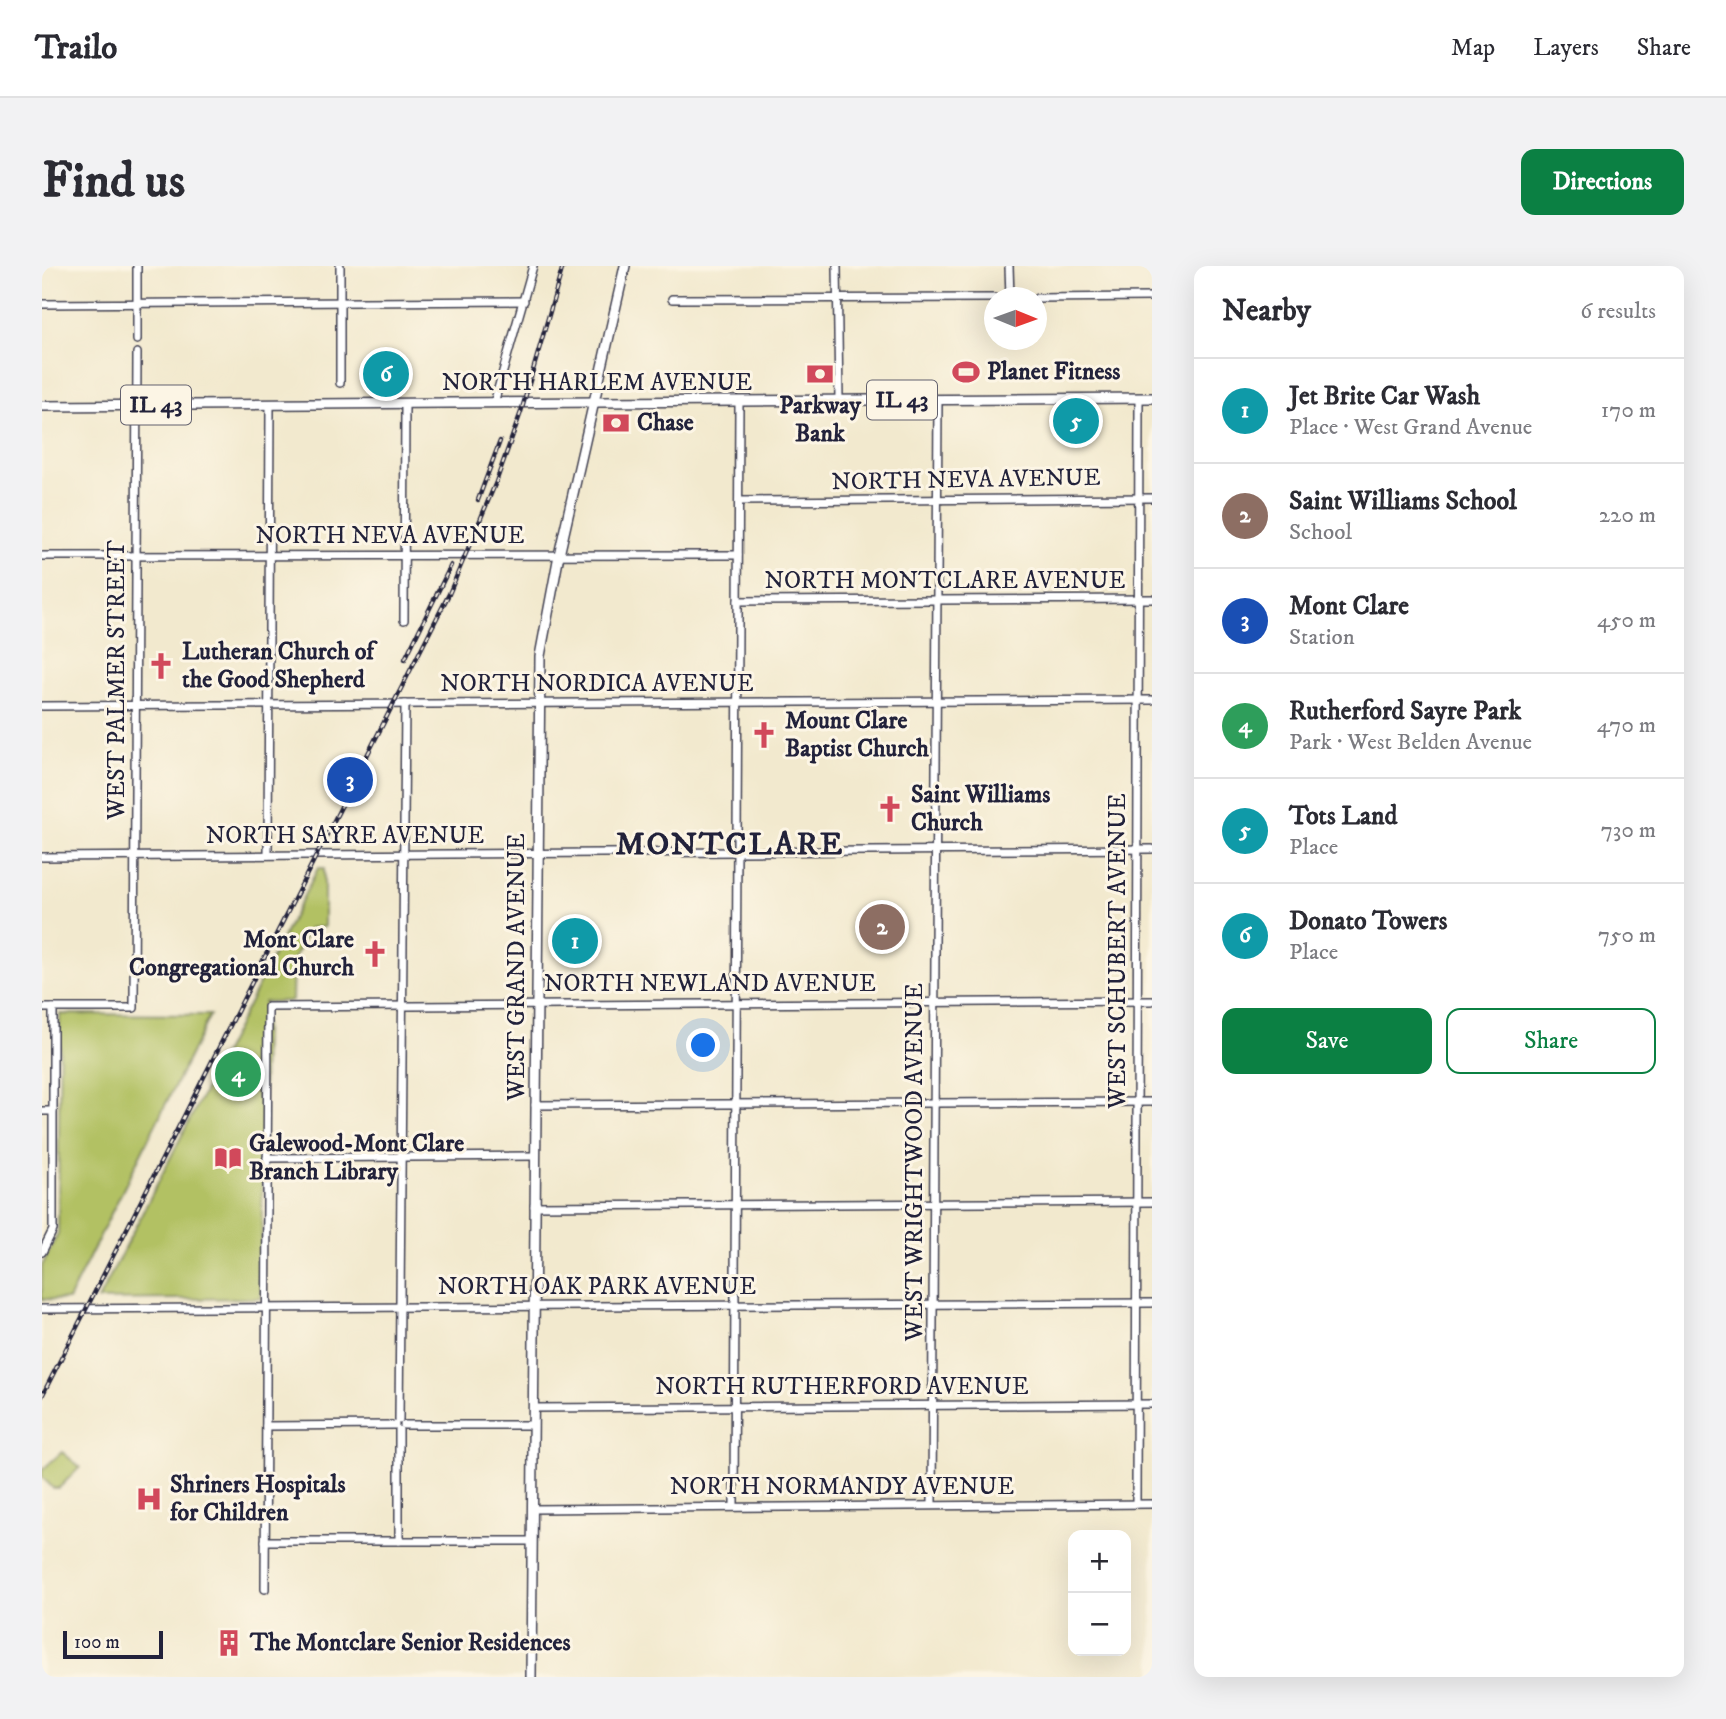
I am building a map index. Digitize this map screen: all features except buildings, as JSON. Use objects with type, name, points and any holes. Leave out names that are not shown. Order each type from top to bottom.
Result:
[{"type":"main road","name":"WEST GRAND AVENUE","points":[[531,1677],[540,656],[559,555],[625,266]]},
{"type":"main road","name":"NORTH HARLEM AVENUE","points":[[42,406],[1152,398]]},
{"type":"street","points":[[136,266],[137,340]]},
{"type":"street","points":[[340,266],[340,383]]},
{"type":"street","points":[[494,403],[533,266]]},
{"type":"street","points":[[837,266],[839,400]]},
{"type":"street","points":[[1009,266],[1010,287]]},
{"type":"street","points":[[1047,298],[1152,297]]},
{"type":"street","points":[[671,299],[984,298]]},
{"type":"street","points":[[42,304],[524,301]]},
{"type":"street","name":"WEST PALMER STREET","points":[[53,1008],[134,1008],[137,353]]},
{"type":"street","name":"WEST SCHUBERT AVENUE","points":[[1136,1504],[1139,398]]},
{"type":"street","name":"WEST WRIGHTWOOD AVENUE","points":[[932,1505],[938,399]]},
{"type":"street","points":[[734,1506],[739,401]]},
{"type":"street","points":[[404,620],[405,403]]},
{"type":"street","points":[[268,855],[270,404]]},
{"type":"street","name":"NORTH NEVA AVENUE","points":[[739,502],[1152,498]]},
{"type":"street","name":"NORTH NEVA AVENUE","points":[[42,556],[738,555]]},
{"type":"street","name":"NORTH MONTCLARE AVENUE","points":[[738,601],[1152,599]]},
{"type":"street","name":"NORTH NORDICA AVENUE","points":[[42,706],[1152,700]]},
{"type":"street","points":[[399,1541],[405,704]]},
{"type":"street","name":"NORTH SAYRE AVENUE","points":[[42,857],[1152,849]]},
{"type":"street","name":"NORTH NEWLAND AVENUE","points":[[267,1158],[268,1006],[1152,1001]]},
{"type":"street","points":[[42,1008],[53,1008],[53,1230],[42,1252]]},
{"type":"street","points":[[535,1105],[1152,1102]]},
{"type":"street","points":[[42,1111],[53,1111]]},
{"type":"street","points":[[265,1589],[267,1158],[535,1156]]},
{"type":"street","points":[[534,1206],[1152,1202]]},
{"type":"street","name":"NORTH OAK PARK AVENUE","points":[[42,1309],[1152,1303]]},
{"type":"street","name":"NORTH RUTHERFORD AVENUE","points":[[533,1408],[1152,1404]]},
{"type":"street","points":[[266,1426],[533,1425]]},
{"type":"street","name":"NORTH NORMANDY AVENUE","points":[[532,1509],[1152,1504]]},
{"type":"street","points":[[265,1541],[532,1541]]},
{"type":"green space","points":[[318,868],[324,868],[324,927],[309,928],[293,960],[292,1001],[264,1002],[261,1298],[98,1300]]},
{"type":"green space","points":[[60,1014],[210,1015],[68,1300],[42,1299],[42,1266],[58,1233]]},
{"type":"green space","points":[[62,1452],[80,1467],[59,1488],[53,1488],[42,1477],[42,1470]]},
{"type":"railway","points":[[42,1396],[449,594],[496,482],[521,412],[563,266]]},
{"type":"railway","points":[[478,500],[500,441]]},
{"type":"railway","points":[[405,659],[451,565]]},
{"type":"place","name":"Planet Fitness","points":[[966,372]]},
{"type":"place","name":"Donato Towers","points":[[386,374]]},
{"type":"place","name":"Parkway Bank","points":[[820,374]]},
{"type":"place","name":"Tots Land","points":[[1076,421]]},
{"type":"place","name":"Chase","points":[[616,423]]},
{"type":"place","name":"Lutheran Church of the Good Shepherd","points":[[161,666]]},
{"type":"place","name":"Mount Clare Baptist Church","points":[[764,735]]},
{"type":"place","name":"Mont Clare","points":[[350,780]]},
{"type":"place","name":"Saint Williams Church","points":[[890,809]]},
{"type":"place","name":"Saint Williams School","points":[[882,927]]},
{"type":"place","name":"Jet Brite Car Wash","points":[[575,941]]},
{"type":"place","name":"Mont Clare Congregational Church","points":[[375,954]]},
{"type":"place","name":"Rutherford Sayre Park","points":[[238,1074]]},
{"type":"place","name":"Galewood-Mont Clare Branch Library","points":[[228,1158]]},
{"type":"place","name":"Shriners Hospitals for Children","points":[[149,1499]]},
{"type":"place","name":"The Montclare Senior Residences","points":[[229,1643]]},
{"type":"district","name":"MONTCLARE","points":[[730,845]]}]
